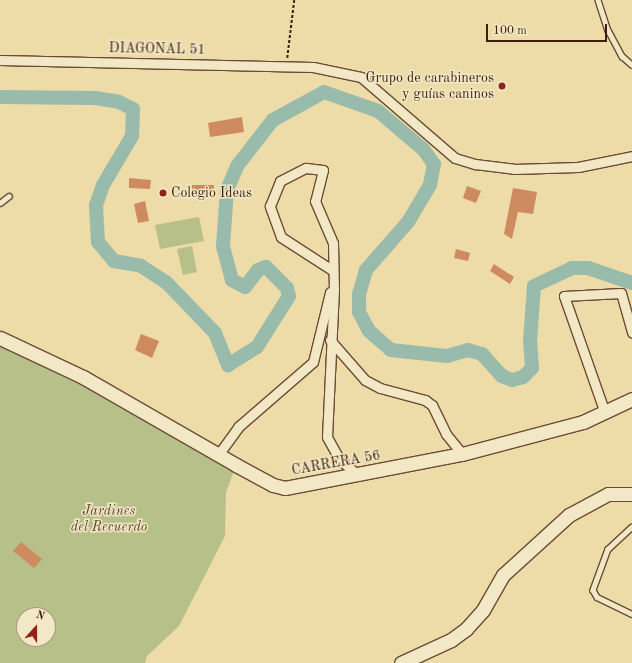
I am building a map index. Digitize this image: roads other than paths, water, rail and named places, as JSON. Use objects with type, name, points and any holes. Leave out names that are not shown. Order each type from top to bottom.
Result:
[{"type":"street","name":"DIAGONAL 51","points":[[0,60],[287,65],[313,67],[361,77],[455,158],[475,164],[514,169],[578,167],[632,156]]},
{"type":"street","points":[[332,270],[281,237],[270,206],[280,181],[306,168],[323,170],[315,201],[333,243],[332,270],[334,289],[330,340],[327,437],[339,459],[359,476]]},
{"type":"street","points":[[218,455],[238,427],[313,362],[327,302],[334,289]]},
{"type":"street","points":[[605,413],[564,296],[621,293],[632,332]]},
{"type":"street","name":"CARRERA 56","points":[[0,338],[83,377],[218,455],[273,485],[285,488],[359,476],[462,454],[583,422],[605,413],[632,399]]},
{"type":"street","points":[[330,340],[365,380],[380,388],[425,400],[432,405],[446,434],[462,454]]},
{"type":"street","points":[[401,663],[452,640],[466,629],[512,565],[588,502],[608,494],[632,494]]},
{"type":"lane","points":[[598,0],[608,30],[622,56],[632,65]]},
{"type":"lane","points":[[0,203],[9,196]]},
{"type":"lane","points":[[632,527],[608,549],[593,590],[597,597],[632,614]]},
{"type":"waterway","points":[[0,97],[95,98],[119,102],[133,109],[132,136],[103,185],[96,205],[98,242],[114,261],[141,266],[166,282],[215,333],[228,365],[257,347],[289,296],[287,288],[266,267],[258,270],[245,287],[232,280],[223,246],[227,190],[237,166],[273,120],[324,92],[378,111],[423,149],[434,164],[430,185],[408,222],[366,270],[359,294],[359,312],[369,331],[391,350],[447,356],[468,350],[482,354],[502,376],[512,380],[523,377],[532,368],[530,341],[534,286],[572,268],[588,268],[632,283]]},
{"type":"place","name":"Grupo de carabineros y guías caninos","points":[[502,86]]},
{"type":"place","name":"Colegio Ideas","points":[[163,193]]},
{"type":"park label","name":"Jardines del Recuerdo","points":[[109,520]]}]
